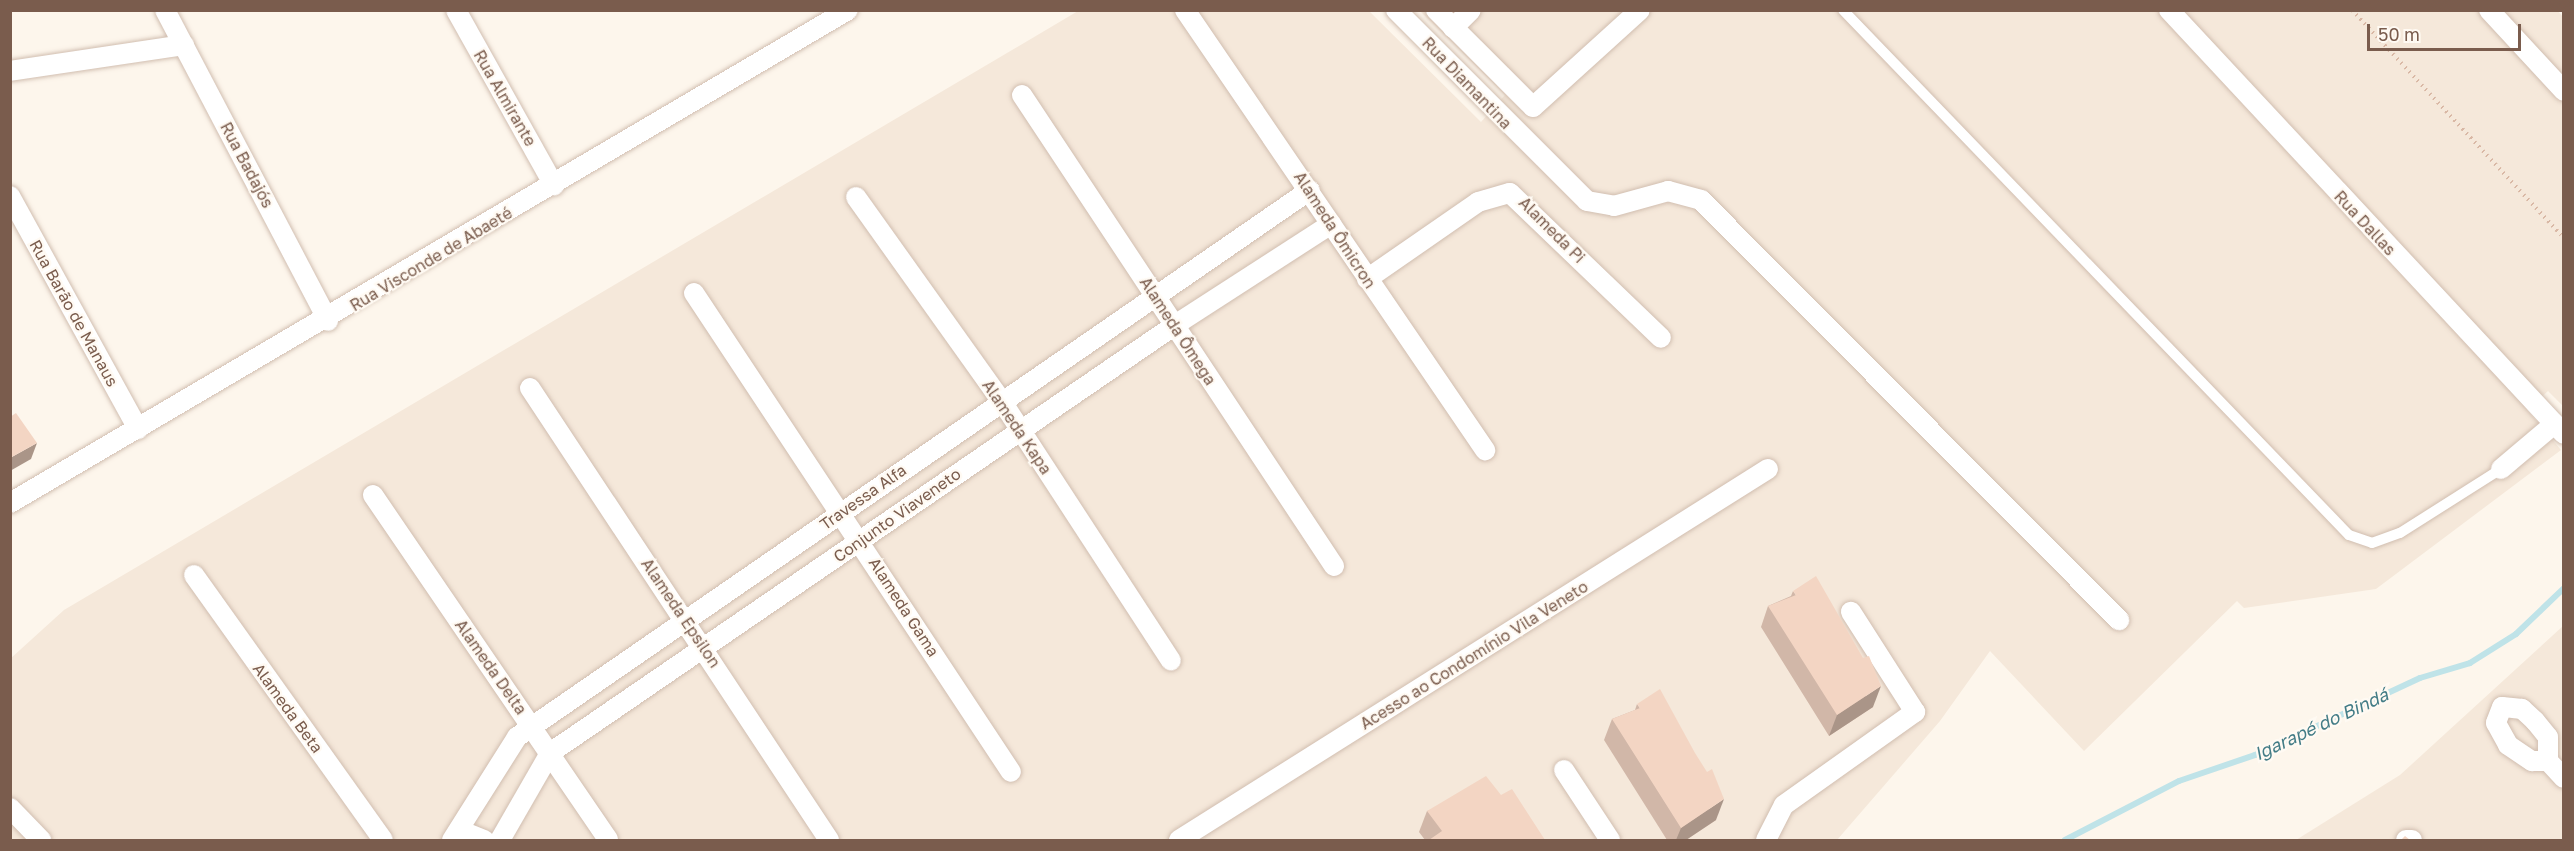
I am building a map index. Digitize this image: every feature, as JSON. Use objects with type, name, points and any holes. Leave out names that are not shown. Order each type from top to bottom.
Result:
[{"type":"street","name":"Rua Badajós","points":[[165,10],[328,321]]},
{"type":"street","name":"Rua Almirante","points":[[456,10],[554,185]]},
{"type":"street","name":"Rua Visconde de Abaeté","points":[[10,503],[328,321],[848,10]]},
{"type":"street","name":"Alameda Ômicron","points":[[1185,10],[1310,190],[1367,279],[1485,450]]},
{"type":"street","name":"Rua Diamantina","points":[[1396,10],[1538,155],[1587,201],[1603,206],[1668,191],[1701,200],[2119,621]]},
{"type":"street","points":[[1436,10],[1533,107],[1640,10]]},
{"type":"street","points":[[1453,28],[1471,10]]},
{"type":"street","name":"Rua Dallas","points":[[2169,10],[2559,429]]},
{"type":"street","points":[[2489,10],[2564,92]]},
{"type":"street","points":[[10,71],[184,45]]},
{"type":"street","name":"Alameda Ômega","points":[[1022,95],[1334,566]]},
{"type":"street","name":"Travessa Alfa","points":[[456,835],[507,750],[532,726],[1001,400],[1310,190]]},
{"type":"street","name":"Alameda Pi","points":[[1367,279],[1478,202],[1510,193],[1660,338]]},
{"type":"street","name":"Rua Barão de Manaus","points":[[10,196],[138,429]]},
{"type":"street","name":"Alameda Kapa","points":[[856,197],[1001,400],[1171,661]]},
{"type":"street","name":"Conjunto Viaveneto","points":[[500,840],[550,753],[1175,325],[1331,224]]},
{"type":"street","name":"Alameda Gama","points":[[694,293],[861,541],[1011,772]]},
{"type":"street","name":"Alameda Epsilon","points":[[530,388],[704,646],[829,840]]},
{"type":"street","points":[[2501,469],[2559,429]]},
{"type":"street","name":"Acesso ao Condomínio Vila Veneto","points":[[1179,840],[1768,469]]},
{"type":"street","name":"Alameda Delta","points":[[373,495],[608,840]]},
{"type":"street","name":"Alameda Beta","points":[[194,575],[383,840]]},
{"type":"street","points":[[1766,840],[1784,805],[1798,793],[1889,735],[1915,712],[1851,612]]},
{"type":"street","points":[[2548,761],[2564,777]]},
{"type":"street","points":[[1564,770],[1610,840]]},
{"type":"street","points":[[10,808],[41,840]]},
{"type":"street","points":[[456,835],[484,840]]},
{"type":"street","points":[[2406,840],[2412,840]]},
{"type":"lane","points":[[1843,10],[2349,535],[2372,543],[2400,533],[2501,469]]},
{"type":"path","points":[[2352,10],[2560,235]]},
{"type":"shaded area","points":[[2557,10],[2563,17],[2563,406],[2548,391],[2527,410],[2561,450],[2376,589],[2244,608],[2237,601],[2084,751],[1990,651],[1940,721],[1837,840],[11,840],[10,659],[64,610],[1078,11],[1369,11],[1481,122],[1505,95],[1420,11]]},
{"type":"shaded area","points":[[2563,626],[2563,840],[2296,840],[2400,775]]},
{"type":"building","points":[[16,413],[37,443],[10,458],[10,417]]},
{"type":"building","points":[[1816,576],[1863,658],[1869,656],[1881,686],[1837,715],[1768,606],[1796,595],[1793,591]]},
{"type":"building","points":[[1660,689],[1707,772],[1712,769],[1724,799],[1681,828],[1612,719],[1640,708],[1637,704]]},
{"type":"building","points":[[1486,776],[1501,795],[1512,789],[1545,840],[1429,840],[1442,831],[1427,811]]},
{"type":"waterway","name":"Igarapé do Bindá","points":[[2065,840],[2179,781],[2255,755],[2420,678],[2470,663],[2516,634],[2564,588]]}]
